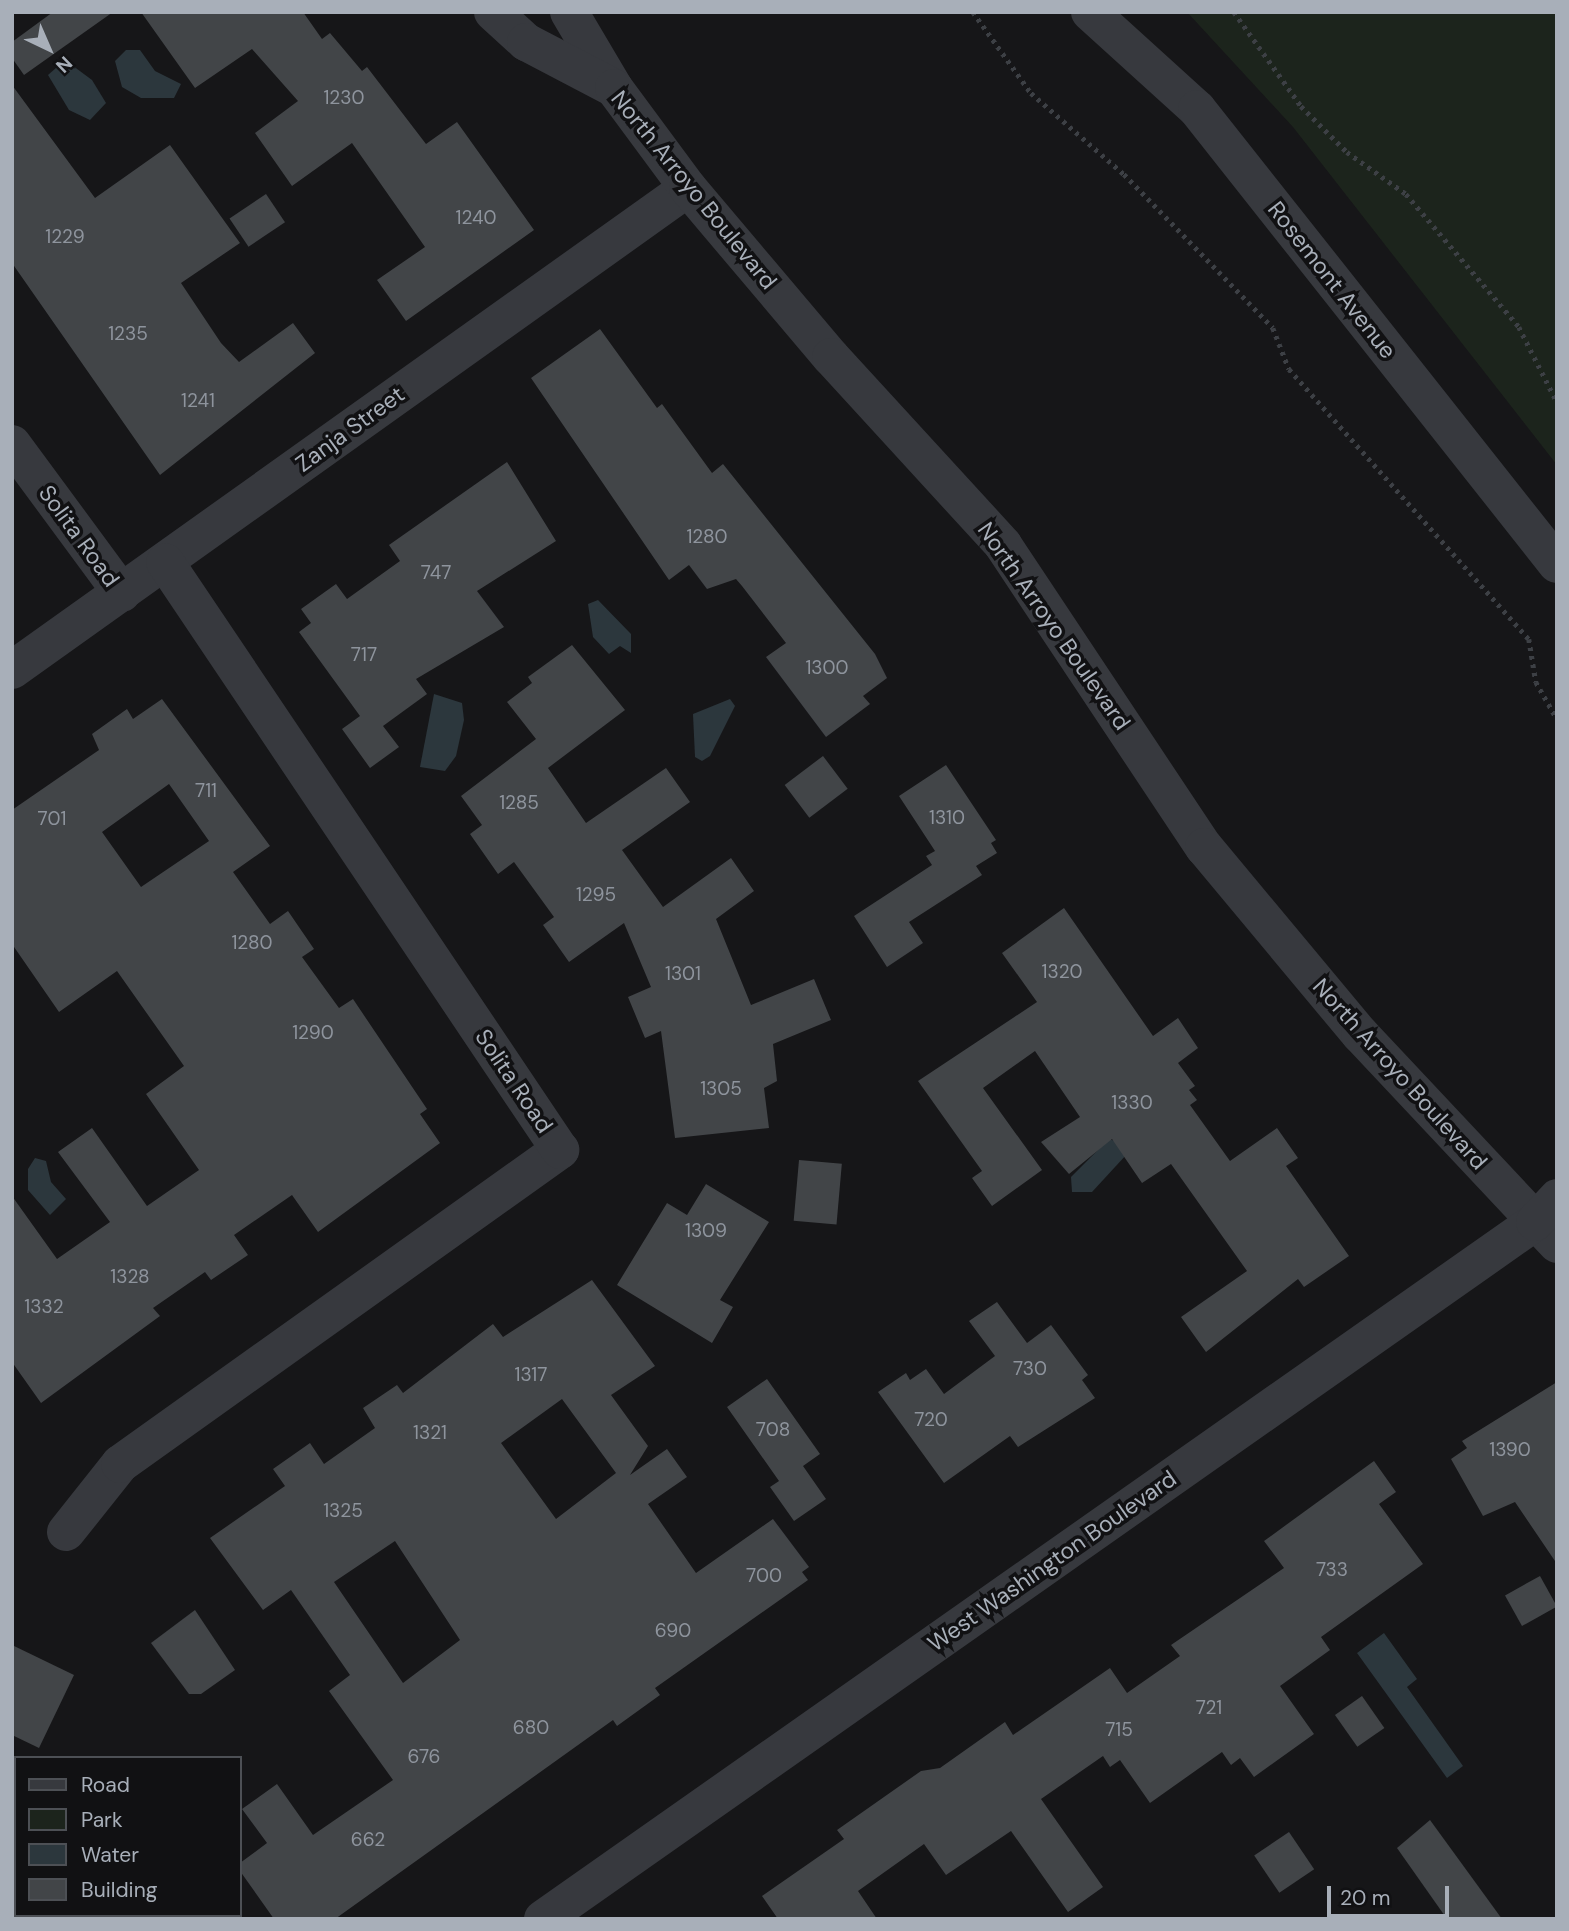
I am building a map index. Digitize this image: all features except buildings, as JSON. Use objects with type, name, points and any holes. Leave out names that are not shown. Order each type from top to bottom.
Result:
[{"type":"street","name":"North Arroyo Boulevard","points":[[493,12],[526,42],[614,88],[688,188],[1003,545],[1204,847],[1360,1034],[1550,1221]]},
{"type":"street","points":[[569,12],[614,88]]},
{"type":"street","name":"Rosemont Avenue","points":[[1090,12],[1197,109],[1557,564]]},
{"type":"street","name":"Zanja Street","points":[[12,670],[688,188]]},
{"type":"street","name":"Solita Road","points":[[12,444],[122,593]]},
{"type":"street","name":"Solita Road","points":[[66,1532],[120,1464],[560,1150],[165,562]]},
{"type":"street","name":"West Washington Boulevard","points":[[543,1919],[1550,1221]]},
{"type":"path","points":[[973,12],[1031,93],[1124,174],[1266,319],[1289,369],[1530,639],[1536,682],[1557,719]]},
{"type":"path","points":[[1234,12],[1308,113],[1347,152],[1406,194],[1519,327],[1557,402]]},
{"type":"green space","points":[[1187,12],[1557,12],[1557,465],[1293,127]]},
{"type":"water","points":[[126,50],[140,50],[155,71],[181,84],[174,98],[141,98],[122,87],[115,61]]},
{"type":"water","points":[[65,60],[92,80],[106,103],[90,120],[69,110],[48,75]]},
{"type":"water","points":[[598,600],[631,634],[631,653],[620,646],[609,654],[593,637],[588,604]]},
{"type":"water","points":[[434,694],[462,703],[464,720],[456,756],[445,771],[420,767]]},
{"type":"water","points":[[730,699],[735,706],[710,756],[702,761],[695,757],[693,714]]},
{"type":"water","points":[[1109,1139],[1121,1143],[1127,1154],[1092,1192],[1072,1192],[1071,1177]]},
{"type":"water","points":[[35,1158],[46,1161],[51,1182],[66,1199],[50,1215],[28,1190],[28,1169]]},
{"type":"water","points":[[1384,1633],[1417,1679],[1407,1687],[1463,1766],[1447,1778],[1357,1653]]}]
